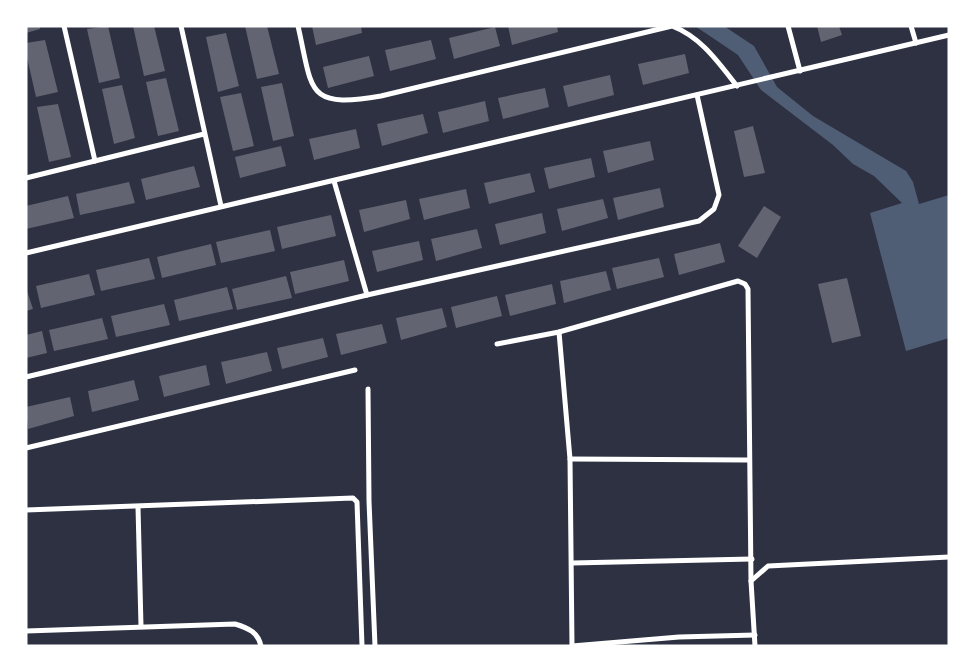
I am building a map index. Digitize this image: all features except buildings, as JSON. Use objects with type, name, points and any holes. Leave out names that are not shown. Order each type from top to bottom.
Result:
[{"type":"street","points":[[64,26],[95,161]]},
{"type":"street","points":[[187,26],[181,27],[221,206]]},
{"type":"street","points":[[298,26],[312,87],[328,100],[354,101],[381,96],[671,26],[686,32],[708,50],[737,86]]},
{"type":"street","points":[[788,26],[800,70]]},
{"type":"street","points":[[911,26],[916,43]]},
{"type":"street","points":[[26,253],[949,36]]},
{"type":"street","points":[[26,377],[366,295],[699,221],[707,217],[714,209],[719,195],[697,95]]},
{"type":"street","points":[[26,178],[204,134]]},
{"type":"street","points":[[334,181],[366,295]]},
{"type":"street","points":[[497,344],[559,332],[738,281],[745,284],[748,290],[748,460],[752,560],[751,581],[755,646]]},
{"type":"street","points":[[559,332],[570,459],[572,646],[755,635]]},
{"type":"street","points":[[26,448],[356,370]]},
{"type":"street","points":[[368,389],[369,501],[375,646]]},
{"type":"street","points":[[570,459],[748,460]]},
{"type":"street","points":[[26,510],[353,498],[357,502],[362,646]]},
{"type":"street","points":[[138,507],[141,626]]},
{"type":"street","points":[[751,581],[768,566],[949,557]]},
{"type":"street","points":[[572,563],[752,560]]},
{"type":"street","points":[[26,631],[235,624],[248,628],[259,637],[261,646]]},
{"type":"water","points":[[695,26],[724,26],[754,46],[777,87],[813,116],[906,171],[913,182],[919,204],[949,195],[949,338],[906,351],[870,213],[902,203],[874,176],[853,164],[833,145],[761,90],[738,55]]}]
